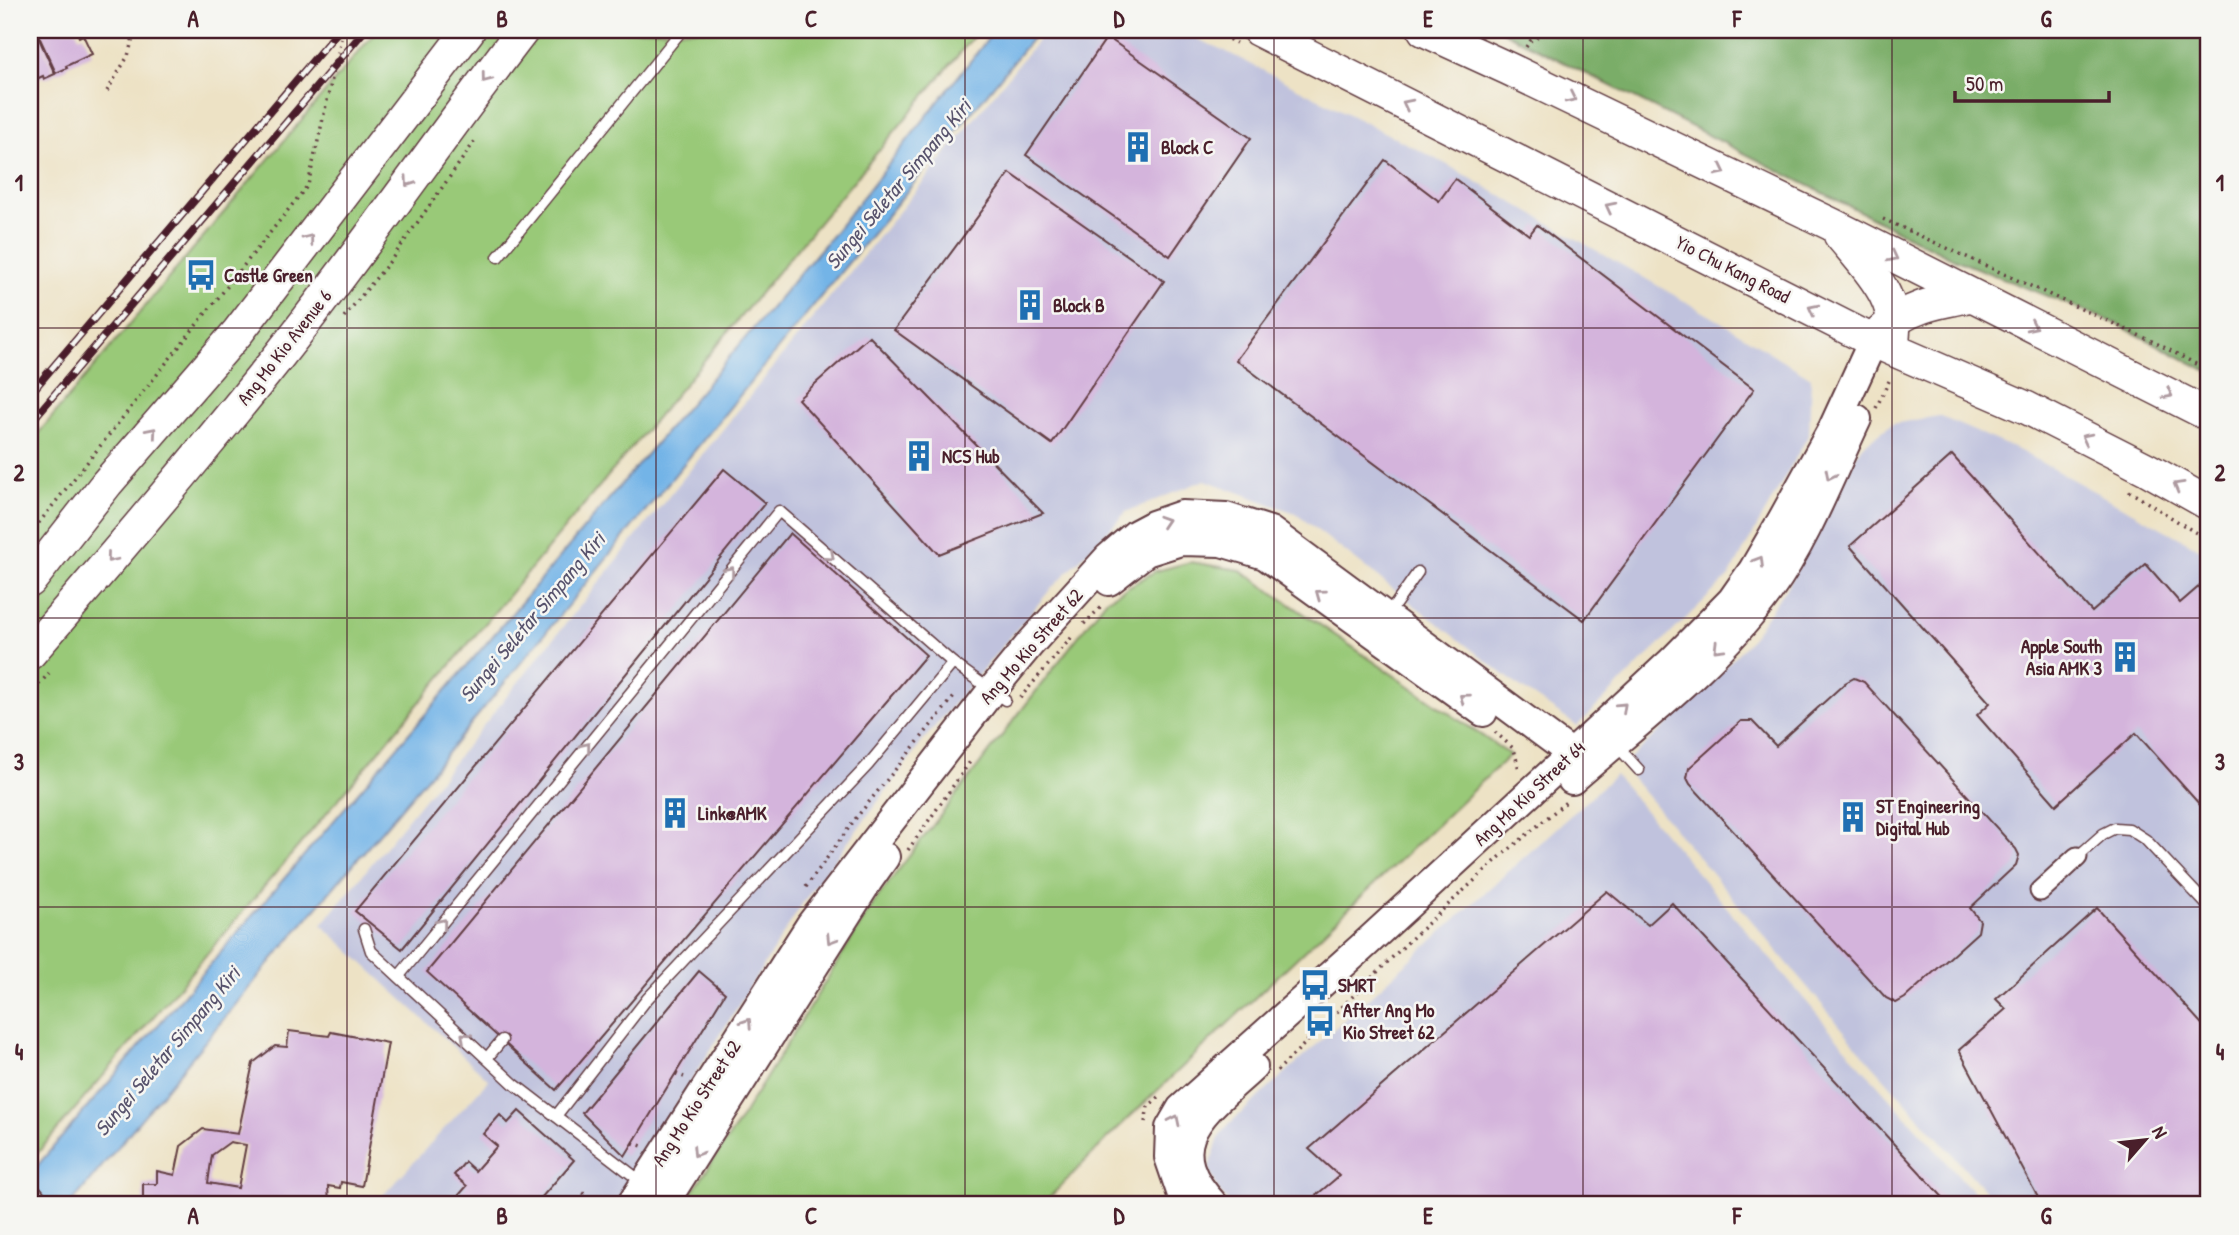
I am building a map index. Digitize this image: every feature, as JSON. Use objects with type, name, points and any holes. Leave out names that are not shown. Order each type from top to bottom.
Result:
[{"type":"main road","points":[[30,580],[107,483],[238,332],[469,30]]},
{"type":"main road","name":"Ang Mo Kio Avenue 6","points":[[30,653],[275,361],[523,30]]},
{"type":"main road","name":"Yio Chu Kang Road","points":[[1258,30],[1886,336],[2147,469],[2209,504]]},
{"type":"main road","points":[[1424,30],[1534,80],[1833,225],[2209,415]]},
{"type":"main road","points":[[1833,225],[1889,300],[1886,336]]},
{"type":"main road","points":[[1886,336],[1923,306],[1970,296]]},
{"type":"street","name":"Ang Mo Kio Street 64","points":[[1192,1205],[1181,1192],[1169,1157],[1170,1128],[1181,1109],[1565,764],[1614,743],[1686,680],[1740,608],[1753,570],[1793,525],[1833,428],[1886,336]]},
{"type":"street","name":"Ang Mo Kio Street 62","points":[[649,1193],[868,881],[960,756],[995,693],[1114,565],[1136,534],[1153,525],[1182,515],[1226,517],[1270,531],[1381,626],[1565,764]]},
{"type":"street","name":"Ang Mo Kio Street 64","points":[[1214,1205],[1193,1178],[1187,1159],[1188,1141],[1195,1124],[1672,661],[1740,608]]},
{"type":"street","points":[[2040,891],[2077,857]]},
{"type":"street","points":[[30,1198],[35,1205]]},
{"type":"lane","points":[[498,257],[682,30]]},
{"type":"lane","points":[[399,976],[779,511],[884,610],[995,693]]},
{"type":"lane","points":[[1381,626],[1418,572]]},
{"type":"lane","points":[[556,1116],[647,999],[868,765],[953,663]]},
{"type":"lane","points":[[1614,743],[1639,770]]},
{"type":"lane","points":[[2077,857],[2102,834],[2115,828],[2129,829],[2146,840],[2209,907]]},
{"type":"lane","points":[[363,929],[371,950],[514,1084],[649,1193]]},
{"type":"lane","points":[[487,1058],[502,1040]]},
{"type":"path","points":[[107,91],[128,56],[135,30]]},
{"type":"path","points":[[30,534],[308,185],[343,30]]},
{"type":"path","points":[[2156,343],[2209,371]]},
{"type":"path","points":[[2124,488],[2209,541]]},
{"type":"path","points":[[803,892],[856,818],[995,693],[1080,627],[1107,601]]},
{"type":"path","points":[[1486,725],[1514,748],[1519,773],[1565,764]]},
{"type":"path","points":[[906,853],[973,758]]},
{"type":"path","points":[[676,1073],[685,1078]]},
{"type":"path","points":[[1144,1125],[1149,1107],[1164,1092]]},
{"type":"path","points":[[644,1147],[649,1193]]},
{"type":"path","points":[[583,1193],[603,1205]]},
{"type":"shaded area","points":[[1046,30],[1176,30],[1225,51],[1444,163],[1721,322],[1811,378],[1809,434],[1730,575],[1577,726],[1520,687],[1295,513],[1205,480],[1126,512],[1050,590],[926,737],[804,901],[678,1102],[619,1205],[374,1205],[489,1080],[322,925]]},
{"type":"shaded area","points":[[1939,416],[2020,451],[2209,554],[2209,1205],[1998,1205],[1870,1062],[1622,766],[1684,709],[1748,643],[1792,579],[1819,522],[1861,447],[1892,424]]},
{"type":"shaded area","points":[[1615,775],[1860,1065],[1985,1205],[1231,1205],[1218,1190],[1209,1168],[1220,1135],[1229,1124]]},
{"type":"green space","points":[[377,30],[979,30],[370,762],[36,1155],[30,1147],[30,443]]},
{"type":"green space","points":[[1500,30],[2209,30],[2209,372],[2115,323],[1956,260]]},
{"type":"green space","points":[[1190,562],[1240,570],[1510,755],[1116,1130],[1042,1205],[683,1205],[735,1128],[877,898],[1107,599],[1156,571]]},
{"type":"water","name":"Sungei Seletar Simpang Kiri","points":[[995,30],[1039,30],[429,775],[70,1205],[30,1205],[30,1174],[503,624],[830,238]]},
{"type":"building","points":[[30,30],[35,30],[55,74],[30,82]]},
{"type":"building","points":[[36,30],[76,30],[79,37],[83,35],[92,54],[56,73]]},
{"type":"building","name":"Block C","points":[[1107,37],[1251,138],[1170,256],[1026,155]]},
{"type":"building","points":[[1385,160],[1439,201],[1455,179],[1529,235],[1537,225],[1754,389],[1584,620],[1236,360]]},
{"type":"building","name":"Block B","points":[[1010,173],[1164,281],[1052,444],[894,330]]},
{"type":"building","name":"NCS Hub","points":[[869,336],[1043,513],[939,554],[798,399]]},
{"type":"building","points":[[1952,455],[2092,612],[2146,564],[2180,603],[2202,584],[2209,592],[2209,815],[2136,733],[2056,805],[1977,715],[1990,703],[1850,546]]},
{"type":"building","points":[[724,469],[765,503],[402,949],[355,911]]},
{"type":"building","name":"Link@AMK","points":[[790,533],[926,655],[556,1090],[427,972]]},
{"type":"building","name":"ST Engineering Digital Hub","points":[[1854,678],[1864,682],[2019,855],[2016,865],[1970,908],[1980,921],[1978,932],[1905,998],[1896,1003],[1886,998],[1687,778],[1689,768],[1741,721],[1752,721],[1776,746],[1845,683]]},
{"type":"building","points":[[1607,891],[1648,925],[1672,903],[1950,1205],[1311,1205],[1308,1202],[1339,1176],[1309,1149]]},
{"type":"building","points":[[2097,908],[2209,1032],[2209,1205],[2042,1205],[1959,1050],[2006,1009],[1996,999]]},
{"type":"building","points":[[699,971],[725,993],[625,1156],[582,1113]]},
{"type":"building","points":[[289,1031],[329,1036],[331,1032],[388,1043],[362,1186],[341,1182],[340,1188],[328,1186],[329,1205],[156,1205],[143,1201],[143,1184],[157,1184],[157,1171],[175,1175],[181,1146],[203,1129],[238,1134],[253,1063],[275,1046],[287,1047]],"holes":[[[230,1142],[246,1145],[238,1188],[208,1183],[212,1155]]]},
{"type":"building","points":[[519,1111],[574,1160],[535,1205],[450,1205],[467,1186],[454,1175],[465,1162],[475,1171],[497,1146],[483,1134],[500,1115],[508,1123]]},
{"type":"railway","points":[[30,394],[339,30]]},
{"type":"railway","points":[[30,423],[365,30]]},
{"type":"place","name":"Block C","points":[[1138,147]]},
{"type":"place","name":"Castle Green","points":[[201,275]]},
{"type":"place","name":"Block B","points":[[1030,305]]},
{"type":"place","name":"NCS Hub","points":[[919,456]]},
{"type":"place","name":"Apple South Asia AMK 3","points":[[2125,657]]},
{"type":"place","name":"Link@AMK","points":[[675,813]]},
{"type":"place","name":"ST Engineering Digital Hub","points":[[1853,817]]},
{"type":"place","name":"SMRT","points":[[1315,985]]},
{"type":"place","name":"After Ang Mo Kio Street 62","points":[[1320,1021]]}]
